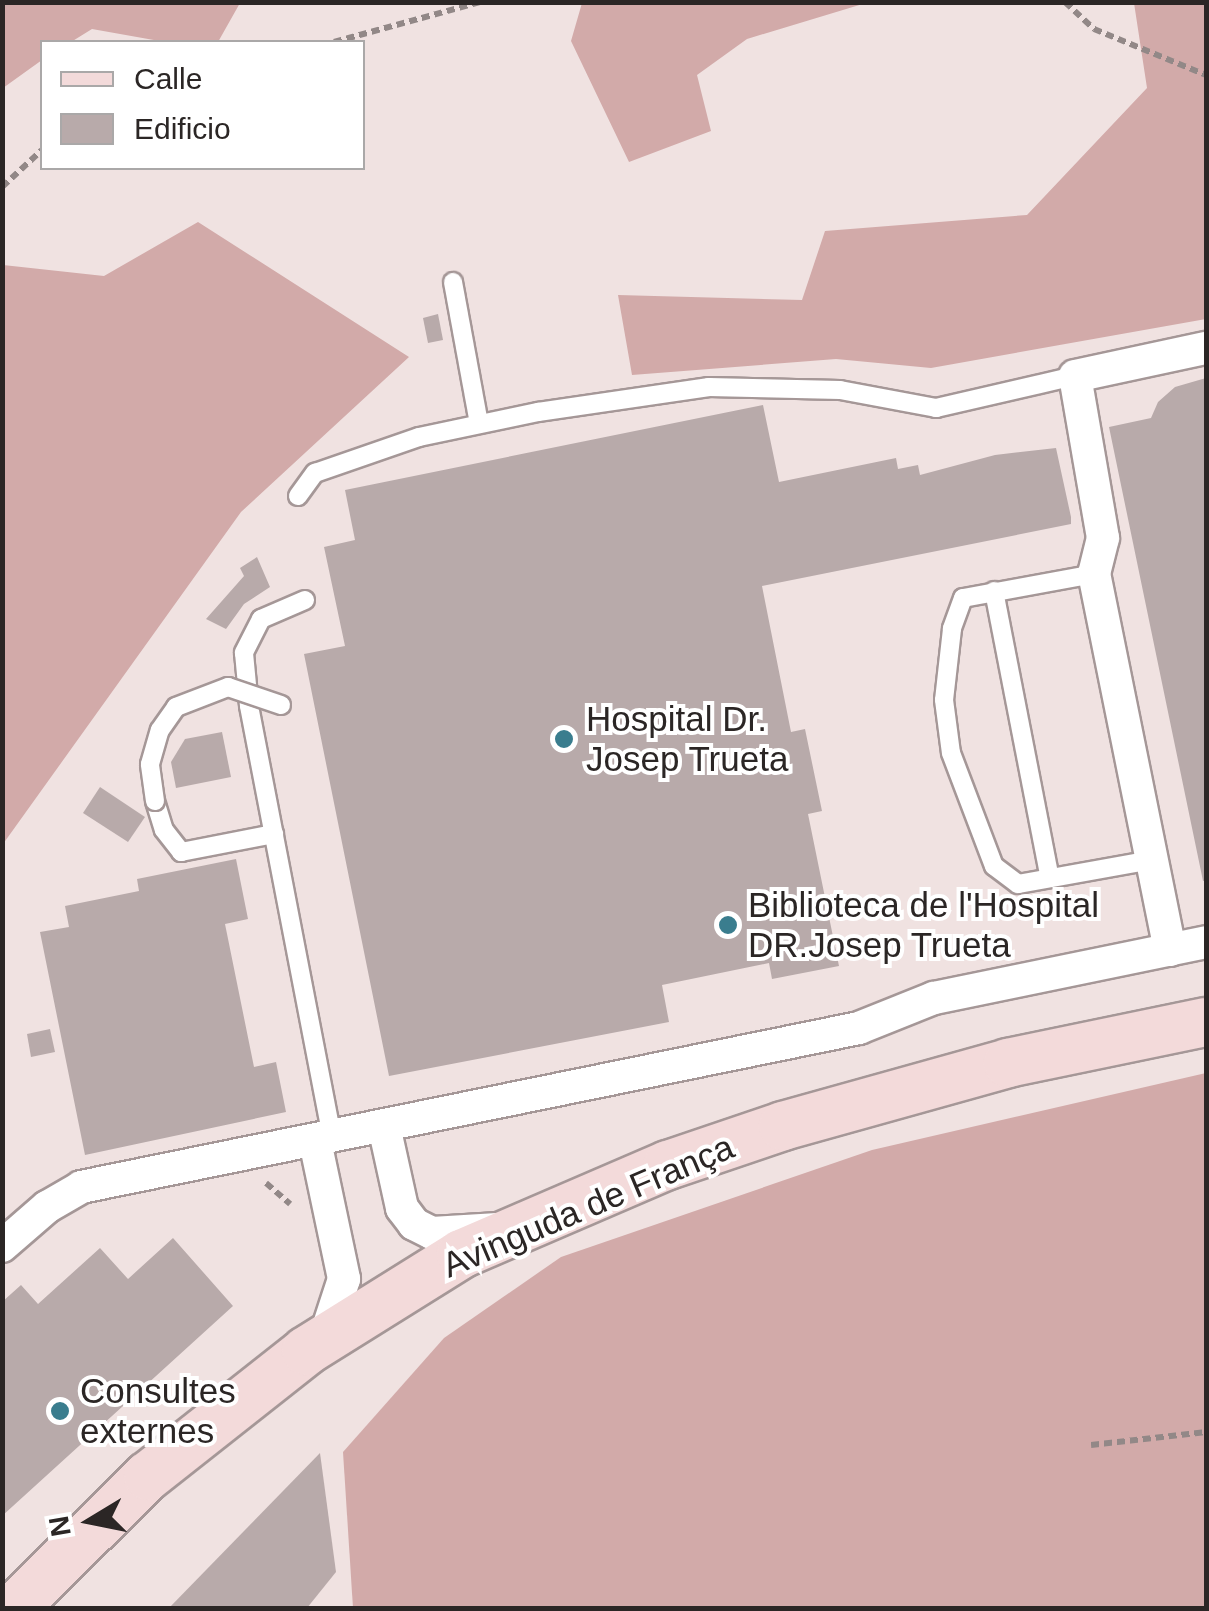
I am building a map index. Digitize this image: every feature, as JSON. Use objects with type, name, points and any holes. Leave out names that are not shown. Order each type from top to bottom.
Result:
[{"type":"main road","name":"Avinguda de França","points":[[14,1608],[148,1476],[325,1337],[461,1254],[668,1166],[848,1106],[1008,1063],[1206,1022]]},
{"type":"street","points":[[1170,950],[1094,574],[1103,538],[1075,376],[1206,348]]},
{"type":"street","points":[[2,1246],[47,1207],[80,1187],[859,1028],[934,998],[1206,942]]},
{"type":"street","points":[[384,1126],[402,1208],[414,1224],[432,1233],[522,1227]]},
{"type":"street","points":[[324,1139],[329,1207],[344,1279],[325,1337]]},
{"type":"lane","points":[[453,282],[479,424]]},
{"type":"lane","points":[[298,496],[315,472],[420,436],[709,386],[840,390],[936,408],[1075,376]]},
{"type":"lane","points":[[1094,574],[962,598],[952,629],[944,700],[951,753],[994,866],[1018,884],[1152,860]]},
{"type":"lane","points":[[994,591],[1050,878]]},
{"type":"lane","points":[[305,600],[262,618],[244,653],[249,706],[324,1139]]},
{"type":"lane","points":[[274,834],[181,852],[164,830],[150,764],[160,730],[176,707],[228,687],[281,706]]},
{"type":"path","points":[[341,40],[480,2]]},
{"type":"path","points":[[1065,2],[1094,28],[1206,75]]},
{"type":"path","points":[[2,187],[40,152]]},
{"type":"path","points":[[261,1178],[300,1213],[329,1207]]},
{"type":"path","points":[[1091,1445],[1206,1432]]},
{"type":"shaded area","points":[[3,2],[240,2],[219,40],[154,40],[92,29],[74,40],[40,40],[40,61],[3,88]]},
{"type":"shaded area","points":[[582,2],[866,3],[747,39],[697,75],[711,131],[629,162],[571,41]]},
{"type":"shaded area","points":[[1134,3],[1205,3],[1206,319],[931,368],[836,359],[632,375],[618,295],[802,300],[825,231],[1027,215],[1147,88]]},
{"type":"shaded area","points":[[198,222],[409,357],[241,512],[3,844],[3,265],[104,276]]},
{"type":"shaded area","points":[[1206,1073],[1206,1608],[353,1608],[343,1452],[444,1338],[561,1257],[872,1150]]},
{"type":"building","points":[[438,314],[443,340],[428,343],[423,318]]},
{"type":"building","points":[[1206,378],[1203,881],[1109,427],[1151,418],[1158,402],[1175,387]]},
{"type":"building","name":"Hospital Dr. Josep Trueta","points":[[763,405],[779,482],[896,458],[898,469],[918,465],[920,475],[995,455],[1056,448],[1071,517],[1071,524],[762,586],[791,732],[805,729],[822,811],[808,814],[839,966],[772,979],[769,963],[662,985],[669,1022],[389,1076],[304,654],[345,646],[324,547],[355,540],[345,490]]},
{"type":"building","points":[[257,557],[270,587],[244,604],[226,629],[206,619],[244,576],[240,568]]},
{"type":"building","points":[[222,732],[231,777],[176,788],[171,762],[185,739]]},
{"type":"building","points":[[100,787],[145,817],[128,842],[83,813]]},
{"type":"building","points":[[236,859],[248,919],[225,924],[254,1067],[276,1062],[286,1112],[85,1155],[40,932],[69,927],[65,906],[139,891],[137,879]]},
{"type":"building","points":[[50,1029],[55,1052],[31,1057],[27,1034]]},
{"type":"building","name":"Consultes externes","points":[[173,1238],[233,1306],[2,1516],[2,1302],[21,1285],[38,1304],[100,1248],[128,1279]]},
{"type":"building","points":[[320,1453],[336,1572],[307,1608],[169,1608]]},
{"type":"place","name":"Hospital Dr. Josep Trueta","points":[[564,739]]},
{"type":"place","name":"Biblioteca de l'Hospital DR.Josep Trueta","points":[[728,925]]},
{"type":"place","name":"Consultes externes","points":[[60,1411]]}]
